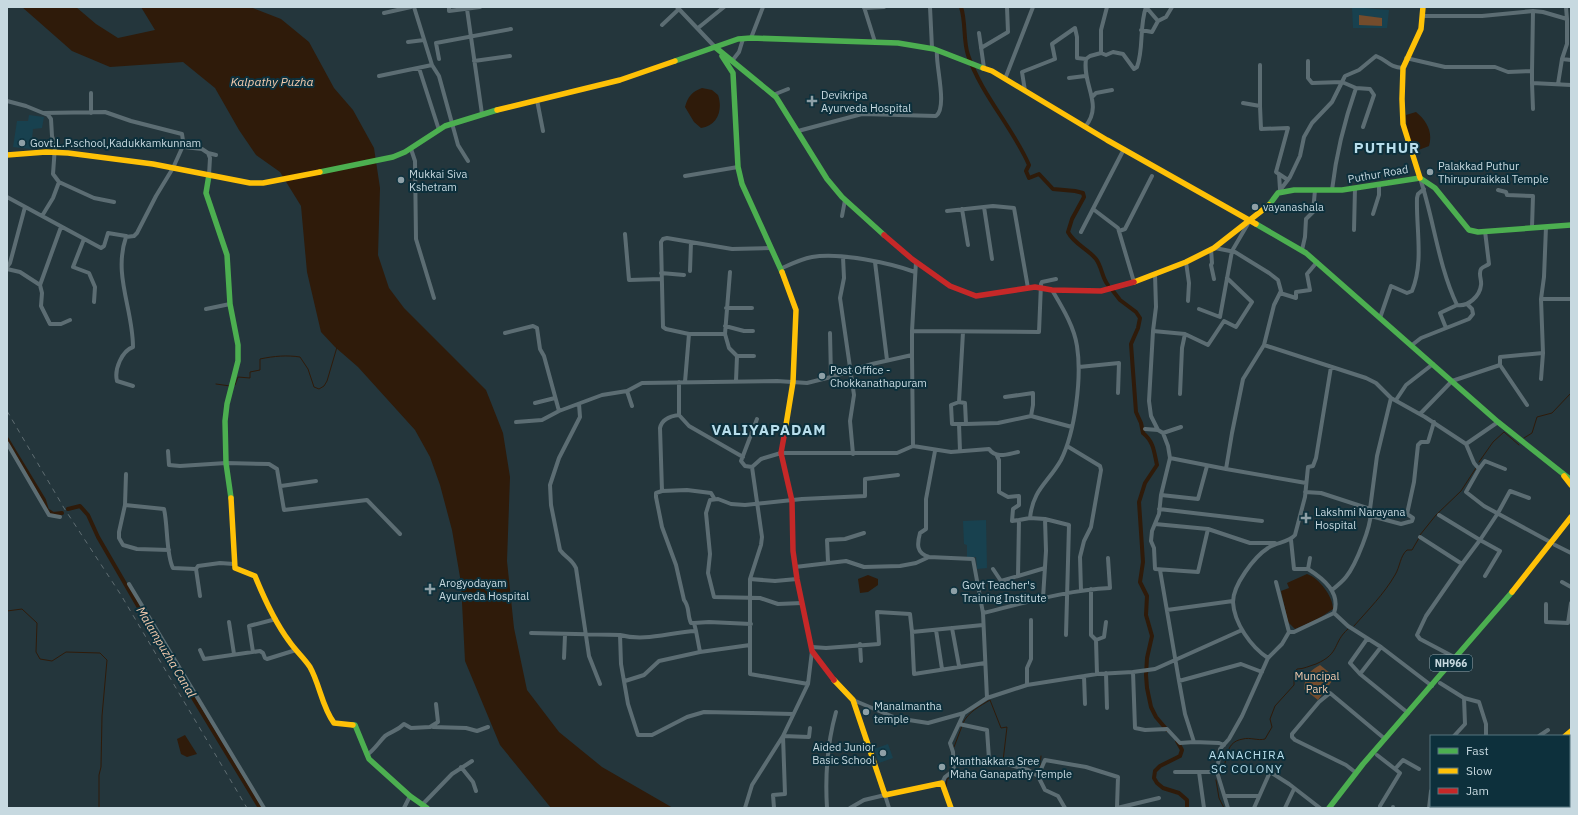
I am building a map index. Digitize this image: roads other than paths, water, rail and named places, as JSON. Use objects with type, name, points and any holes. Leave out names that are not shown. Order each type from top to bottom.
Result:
[{"type":"main road","points":[[1420,178],[1403,124],[1403,68],[1406,58],[1417,40],[1423,16],[1423,7]]},
{"type":"main road","points":[[7,155],[55,152],[174,168],[250,182],[264,183],[385,160],[410,149],[445,126],[482,114],[620,80],[742,39],[751,38],[898,43],[934,49],[983,67],[1005,79],[1085,127],[1302,250],[1498,422],[1564,476],[1571,480]]},
{"type":"main road","points":[[715,47],[773,95],[798,131],[827,179],[845,200],[916,262],[950,286],[976,296],[1028,288],[1101,291],[1134,282],[1186,262],[1213,248],[1265,209],[1279,191]]},
{"type":"main road","points":[[715,47],[733,73],[738,167],[742,184],[771,248],[796,310],[796,346],[793,382],[781,453],[792,501],[795,568],[812,649],[833,678],[853,700],[885,794],[942,783],[951,808]]},
{"type":"main road","points":[[209,175],[206,193],[210,209],[227,255],[230,304],[238,345],[238,361],[227,404],[225,421],[226,463],[233,509],[235,568],[240,572],[247,572],[255,576],[266,602],[276,619],[296,650],[309,666],[318,683],[329,716],[334,723],[354,725],[367,755],[380,770],[424,806]]},
{"type":"main road","name":"Puthur Road","points":[[1279,191],[1355,188],[1420,178],[1435,188],[1469,230],[1485,232],[1571,225]]},
{"type":"main road","points":[[1564,476],[1571,485]]},
{"type":"main road","name":"NH966","points":[[1334,808],[1349,786],[1440,683],[1554,544],[1571,517]]},
{"type":"main road","name":"NH966","points":[[1329,808],[1355,772],[1432,686],[1571,524]]},
{"type":"street","points":[[384,13],[411,7]]},
{"type":"street","points":[[414,7],[432,65],[439,76],[451,125],[458,145],[468,161]]},
{"type":"street","points":[[449,7],[449,11],[480,7]]},
{"type":"street","points":[[698,28],[724,7]]},
{"type":"street","points":[[751,38],[763,7]]},
{"type":"street","points":[[875,42],[864,8],[884,7]]},
{"type":"street","points":[[798,131],[862,114],[936,116],[940,110],[940,78],[934,49],[930,7]]},
{"type":"street","points":[[981,48],[1008,32],[1007,7]]},
{"type":"street","points":[[1005,79],[1033,7]]},
{"type":"street","points":[[1101,53],[1101,30],[1107,7]]},
{"type":"street","points":[[1146,7],[1158,21]]},
{"type":"street","points":[[1025,91],[1022,72],[1055,59],[1052,44],[1075,28],[1077,37],[1077,58],[1086,59],[1090,56],[1101,53],[1106,55],[1117,52],[1123,54],[1134,69],[1137,68],[1142,48],[1141,30],[1146,7]]},
{"type":"street","points":[[1141,30],[1152,32],[1158,21],[1166,18],[1172,7]]},
{"type":"street","points":[[1558,84],[1562,59],[1567,44],[1566,7]]},
{"type":"street","points":[[662,26],[678,8],[715,47]]},
{"type":"street","points":[[467,9],[482,114]]},
{"type":"street","points":[[1423,16],[1482,16],[1533,11],[1567,18]]},
{"type":"street","points":[[1533,11],[1533,109]]},
{"type":"street","points":[[439,59],[436,43],[512,29]]},
{"type":"street","points":[[979,33],[983,67]]},
{"type":"street","points":[[732,61],[739,52],[742,39]]},
{"type":"street","points":[[408,42],[424,40]]},
{"type":"street","points":[[474,61],[510,56]]},
{"type":"street","points":[[1279,191],[1288,180],[1300,156],[1304,137],[1312,123],[1332,102],[1345,76],[1359,70],[1376,56],[1383,58],[1393,67],[1403,68]]},
{"type":"street","points":[[1406,58],[1445,67],[1495,67],[1508,72],[1532,71]]},
{"type":"street","points":[[1085,127],[1090,120],[1093,110],[1092,97],[1085,76],[1086,59]]},
{"type":"street","points":[[1562,59],[1571,60]]},
{"type":"street","points":[[1308,61],[1308,78],[1312,83],[1342,82],[1356,88],[1370,89],[1374,95],[1363,127]]},
{"type":"street","points":[[379,76],[432,65]]},
{"type":"street","points":[[1260,65],[1261,129],[1288,128],[1276,172],[1288,180]]},
{"type":"street","points":[[419,68],[439,130]]},
{"type":"street","points":[[1069,78],[1085,76]]},
{"type":"street","points":[[1532,83],[1571,85]]},
{"type":"street","points":[[1332,190],[1341,132],[1356,88]]},
{"type":"street","points":[[773,95],[788,89]]},
{"type":"street","points":[[1092,97],[1096,93],[1112,90]]},
{"type":"street","points":[[91,93],[91,113]]},
{"type":"street","points":[[537,100],[543,131]]},
{"type":"street","points":[[7,101],[26,106],[48,115],[51,119],[55,152],[53,174],[59,182],[94,198],[114,202]]},
{"type":"street","points":[[1243,103],[1260,106]]},
{"type":"street","points":[[42,113],[105,112],[131,121],[182,134],[184,147],[202,149],[208,153],[216,155]]},
{"type":"street","points":[[133,386],[117,381],[116,378],[117,369],[126,350],[133,347],[132,326],[122,286],[123,247],[126,237],[134,236],[137,233],[156,196],[174,168],[182,148]]},
{"type":"street","points":[[410,149],[414,161],[416,239],[434,298]]},
{"type":"street","points":[[1082,232],[1124,149]]},
{"type":"street","points":[[208,153],[210,158],[209,175]]},
{"type":"street","points":[[685,176],[738,167]]},
{"type":"street","points":[[1279,174],[1279,191]]},
{"type":"street","points":[[1119,231],[1125,228],[1152,176]]},
{"type":"street","points":[[1420,178],[1424,189],[1443,272],[1456,305]]},
{"type":"street","points":[[42,216],[54,198],[59,182]]},
{"type":"street","points":[[1373,214],[1379,195],[1379,184]]},
{"type":"street","points":[[1354,230],[1355,188]]},
{"type":"street","points":[[1380,318],[1391,286],[1407,293],[1412,291],[1415,283],[1419,268],[1417,198],[1418,194],[1424,189]]},
{"type":"street","points":[[1302,250],[1305,238],[1306,219],[1313,212],[1315,190]]},
{"type":"street","points":[[1498,190],[1506,192],[1507,195],[1533,196],[1532,227]]},
{"type":"street","points":[[7,197],[101,248],[104,246],[108,233],[126,236]]},
{"type":"street","points":[[842,216],[845,200]]},
{"type":"street","points":[[25,207],[10,263],[7,268],[20,272],[40,285]]},
{"type":"street","points":[[984,207],[992,259]]},
{"type":"street","points":[[947,211],[984,207],[1014,208],[1028,288]]},
{"type":"street","points":[[962,209],[968,245]]},
{"type":"street","points":[[1093,209],[1118,228],[1134,282]]},
{"type":"street","points":[[1199,309],[1220,317],[1232,251],[1250,221]]},
{"type":"street","points":[[61,226],[40,285],[42,293],[41,306],[50,324],[61,324],[70,320]]},
{"type":"street","points":[[1541,378],[1543,353],[1541,299],[1544,277],[1546,227]]},
{"type":"street","points":[[1446,328],[1440,313],[1456,305],[1468,304],[1479,292],[1481,284],[1480,272],[1482,268],[1489,264],[1485,232]]},
{"type":"street","points":[[625,234],[629,280],[661,279]]},
{"type":"street","points":[[84,239],[73,267],[89,273],[95,287],[94,302]]},
{"type":"street","points":[[725,334],[689,334],[664,327],[661,279],[662,242],[664,239],[732,249],[771,248]]},
{"type":"street","points":[[690,271],[691,242]]},
{"type":"street","points":[[1214,278],[1211,265],[1213,248],[1232,251],[1278,280],[1280,293],[1274,305],[1264,345],[1243,379],[1226,469]]},
{"type":"street","points":[[780,269],[795,261],[814,256],[843,257],[875,262],[915,272]]},
{"type":"street","points":[[843,257],[844,278],[840,298],[854,395],[850,421],[853,454]]},
{"type":"street","points":[[875,262],[887,360]]},
{"type":"street","points":[[912,446],[912,331],[916,262]]},
{"type":"street","points":[[1186,262],[1189,283],[1188,301]]},
{"type":"street","points":[[1280,293],[1296,298],[1296,292],[1310,290],[1307,274],[1317,262]]},
{"type":"street","points":[[730,272],[725,334],[730,348],[737,356],[736,381]]},
{"type":"street","points":[[661,273],[684,275]]},
{"type":"street","points":[[1156,274],[1156,308],[1153,331],[1149,410],[1158,430]]},
{"type":"street","points":[[912,331],[1039,332],[1040,288],[1042,282],[1056,278]]},
{"type":"street","points":[[1153,331],[1185,334],[1208,345],[1224,321],[1236,327],[1252,302],[1227,278]]},
{"type":"street","points":[[1030,518],[1034,500],[1042,483],[1054,473],[1067,446],[1072,426],[1079,367],[1077,345],[1068,318],[1052,290]]},
{"type":"street","points":[[1541,299],[1571,298]]},
{"type":"street","points":[[206,309],[230,304]]},
{"type":"street","points":[[1412,346],[1421,338],[1469,319],[1473,314],[1472,309],[1468,304]]},
{"type":"street","points":[[726,308],[752,308]]},
{"type":"street","points":[[506,333],[533,326],[537,328],[540,349],[544,356],[559,411]]},
{"type":"street","points":[[725,326],[744,331],[753,331]]},
{"type":"street","points":[[959,402],[963,332]]},
{"type":"street","points":[[830,333],[831,378]]},
{"type":"street","points":[[685,382],[689,334]]},
{"type":"street","points":[[1180,394],[1182,348],[1185,334]]},
{"type":"street","points":[[1264,345],[1355,374],[1376,383],[1391,398],[1434,422],[1466,444],[1474,463],[1479,469]]},
{"type":"street","points":[[1527,405],[1500,365],[1500,357],[1543,353]]},
{"type":"street","points":[[516,422],[542,420],[559,411],[602,395],[627,391],[642,383],[736,381],[807,383],[831,378],[887,360],[912,355]]},
{"type":"street","points":[[737,356],[754,356]]},
{"type":"street","points":[[1079,367],[1119,362],[1118,393]]},
{"type":"street","points":[[1396,400],[1406,385],[1433,364]]},
{"type":"street","points":[[1420,414],[1452,381],[1500,365]]},
{"type":"street","points":[[1268,658],[1260,653],[1242,630],[1233,601],[1238,585],[1258,556],[1268,548],[1291,540],[1295,535],[1306,492],[1308,467],[1313,466],[1316,458],[1331,367]]},
{"type":"street","points":[[679,382],[679,415],[689,426],[743,457]]},
{"type":"street","points":[[627,391],[632,406]]},
{"type":"street","points":[[1005,397],[1033,393],[1034,405],[1031,416]]},
{"type":"street","points":[[535,403],[555,398]]},
{"type":"street","points":[[1332,590],[1347,576],[1371,516],[1370,509],[1377,456],[1391,398]]},
{"type":"street","points":[[966,424],[965,403],[959,402],[952,405],[952,424],[966,424],[998,423],[1031,416],[1072,426]]},
{"type":"street","points":[[579,404],[580,417],[559,458],[553,476],[550,494],[560,550],[564,555],[573,561],[576,568],[589,656],[600,684]]},
{"type":"street","points":[[662,491],[661,423],[666,419],[679,415]]},
{"type":"street","points":[[757,419],[741,461],[745,466],[752,467],[761,459],[781,453],[897,453],[912,446],[935,451],[989,449],[997,456],[999,460],[999,492],[1008,497],[1019,496],[1019,505],[1012,509],[1012,521],[1030,518],[1045,519],[1069,526],[1066,635]]},
{"type":"street","points":[[1371,516],[1400,524],[1412,521],[1412,517],[1407,514],[1414,482],[1418,445],[1421,442],[1428,442],[1434,422]]},
{"type":"street","points":[[1466,444],[1498,422]]},
{"type":"street","points":[[959,424],[960,451]]},
{"type":"street","points":[[1163,433],[1181,427]]},
{"type":"street","points":[[1145,429],[1158,430],[1163,433],[1170,458],[1152,541],[1154,548],[1155,570],[1198,572],[1208,529]]},
{"type":"street","points":[[7,443],[49,515],[55,518],[60,517]]},
{"type":"street","points":[[1067,446],[1100,466],[1101,470],[1091,527],[1084,541],[1080,557],[1081,591]]},
{"type":"street","points":[[168,451],[169,465],[180,466],[226,463],[269,464],[277,469],[284,510],[367,500],[400,534]]},
{"type":"street","points":[[935,451],[926,499],[926,529],[920,533],[918,541],[919,551],[923,555],[929,557],[973,559],[983,613],[987,698]]},
{"type":"street","points":[[997,456],[1018,452]]},
{"type":"street","points":[[1170,458],[1306,483]]},
{"type":"street","points":[[1505,469],[1485,461],[1466,492],[1498,513],[1571,553]]},
{"type":"street","points":[[1161,495],[1198,499],[1207,466]]},
{"type":"street","points":[[752,467],[758,505],[761,545],[750,579],[750,674],[808,684]]},
{"type":"street","points":[[126,474],[124,505],[119,538],[123,545],[137,550],[169,550]]},
{"type":"street","points":[[751,624],[709,622],[691,623],[676,565],[662,527],[656,493],[662,491],[701,491],[711,493],[714,498],[732,504],[758,505],[865,496],[865,479],[898,475]]},
{"type":"street","points":[[281,486],[316,481]]},
{"type":"street","points":[[1456,658],[1420,639],[1417,635],[1426,616],[1480,540],[1498,513],[1510,491],[1529,498]]},
{"type":"street","points":[[1306,492],[1321,493],[1370,509]]},
{"type":"street","points":[[714,498],[707,504],[706,513],[710,554],[708,580],[714,597],[760,598],[778,604],[802,603]]},
{"type":"street","points":[[124,505],[164,509],[169,550],[173,568],[196,569],[198,566],[220,563],[234,564]]},
{"type":"street","points":[[1159,510],[1200,512],[1230,518],[1262,521]]},
{"type":"street","points":[[1439,515],[1500,551],[1484,576]]},
{"type":"street","points":[[1043,598],[1045,568],[1045,519]]},
{"type":"street","points":[[1018,576],[1019,520]]},
{"type":"street","points":[[1155,524],[1208,529],[1250,543],[1280,543]]},
{"type":"street","points":[[828,562],[827,540],[845,539],[864,533]]},
{"type":"street","points":[[1420,537],[1462,564]]},
{"type":"street","points":[[1289,632],[1294,632],[1309,626],[1334,613],[1336,606],[1332,590],[1318,576],[1308,569],[1294,569],[1291,540]]},
{"type":"street","points":[[795,568],[826,564],[828,562],[846,562],[864,567],[884,567],[916,563],[929,557]]},
{"type":"street","points":[[983,613],[1043,598],[1091,589],[1110,588],[1108,558]]},
{"type":"street","points":[[1308,569],[1310,558]]},
{"type":"street","points":[[993,569],[1001,581],[1045,568]]},
{"type":"street","points":[[196,569],[200,596]]},
{"type":"street","points":[[1160,570],[1185,714],[1194,742]]},
{"type":"street","points":[[750,579],[775,581],[797,579]]},
{"type":"street","points":[[1228,808],[1216,772],[1220,749],[1242,716],[1268,658],[1282,644],[1289,632],[1276,582]]},
{"type":"street","points":[[1562,582],[1571,587]]},
{"type":"street","points":[[129,584],[264,808]]},
{"type":"street","points":[[1091,589],[1091,634],[1096,640],[1097,674]]},
{"type":"street","points":[[1167,610],[1233,601]]},
{"type":"street","points":[[1546,604],[1546,622],[1568,622],[1571,603]]},
{"type":"street","points":[[745,808],[752,785],[783,736],[808,684],[812,649],[860,644],[879,644],[877,612],[910,614],[914,674],[985,663]]},
{"type":"street","points":[[1334,613],[1348,626],[1381,647],[1432,686]]},
{"type":"street","points":[[253,652],[249,626],[276,619]]},
{"type":"street","points":[[1027,685],[1027,668],[1031,659],[1031,620]]},
{"type":"street","points":[[229,622],[234,654]]},
{"type":"street","points":[[1096,640],[1104,637],[1106,622]]},
{"type":"street","points":[[694,623],[700,652]]},
{"type":"street","points":[[912,632],[983,624]]},
{"type":"street","points":[[952,628],[959,666]]},
{"type":"street","points":[[936,630],[942,669]]},
{"type":"street","points":[[853,700],[896,718],[928,723],[964,713],[987,698],[1027,685],[1097,674],[1148,671],[1242,630]]},
{"type":"street","points":[[531,633],[565,635],[620,635],[647,638],[663,634],[696,631]]},
{"type":"street","points":[[564,658],[565,635]]},
{"type":"street","points":[[620,635],[621,664],[628,704],[638,735],[643,737],[652,735],[687,716],[704,712],[793,714]]},
{"type":"street","points":[[1367,639],[1350,663],[1360,674],[1408,713]]},
{"type":"street","points":[[860,644],[861,661]]},
{"type":"street","points":[[625,681],[644,675],[659,661],[700,652],[750,645]]},
{"type":"street","points":[[1360,674],[1381,647]]},
{"type":"street","points":[[200,650],[204,659],[234,654],[261,652],[265,658],[268,659],[296,650]]},
{"type":"street","points":[[1179,680],[1241,664],[1262,672]]},
{"type":"street","points":[[1133,672],[1135,728],[1145,730],[1165,729],[1180,743],[1219,743],[1224,745]]},
{"type":"street","points":[[1106,673],[1107,708]]},
{"type":"street","points":[[1084,676],[1085,704]]},
{"type":"street","points":[[1440,683],[1464,698],[1479,702],[1486,724],[1486,735]]},
{"type":"street","points":[[1355,772],[1346,765],[1295,740],[1292,737],[1292,734],[1318,702],[1330,693],[1385,739]]},
{"type":"street","points":[[1455,735],[1465,724],[1464,698]]},
{"type":"street","points":[[430,727],[439,721],[436,704]]},
{"type":"street","points":[[828,808],[826,776],[827,749],[836,712]]},
{"type":"street","points":[[942,783],[945,777],[954,770],[953,752],[950,743],[964,713]]},
{"type":"street","points":[[367,755],[377,748],[387,735],[398,731],[404,724],[411,728],[466,728],[477,731],[488,727]]},
{"type":"street","points":[[959,724],[987,730],[989,759],[1028,770],[1038,776],[1045,790],[1061,799],[1065,808]]},
{"type":"street","points":[[783,736],[809,737],[810,728]]},
{"type":"street","points":[[1540,735],[1548,730]]},
{"type":"street","points":[[774,808],[773,795],[785,794],[783,736]]},
{"type":"street","points":[[1377,755],[1400,773],[1380,806]]},
{"type":"street","points":[[1038,776],[1045,760],[1086,767],[1118,777],[1117,808],[1159,798]]},
{"type":"street","points":[[1395,769],[1403,760],[1419,769]]},
{"type":"street","points":[[424,806],[461,767],[472,761]]},
{"type":"street","points":[[461,767],[473,782],[476,791]]},
{"type":"street","points":[[1175,772],[1216,772]]},
{"type":"street","points":[[1199,772],[1204,808]]},
{"type":"street","points":[[1254,808],[1258,796],[1270,772],[1289,784],[1320,808]]},
{"type":"street","points":[[1285,808],[1294,789]]},
{"type":"street","points":[[850,808],[864,800],[885,794],[889,808]]},
{"type":"street","points":[[404,808],[410,796]]},
{"type":"street","points":[[1225,796],[1258,796]]},
{"type":"water","name":"Kalpathy Puzha","points":[[22,7],[76,7],[96,24],[118,38],[155,30],[141,7],[250,7],[281,19],[309,42],[334,88],[353,110],[374,148],[380,188],[378,255],[389,288],[404,308],[486,390],[503,433],[510,477],[507,561],[514,628],[527,690],[559,732],[602,767],[673,808],[551,808],[500,745],[465,661],[461,583],[452,530],[440,485],[430,457],[415,430],[358,367],[335,347],[321,332],[307,272],[301,206],[280,172],[256,155],[239,130],[215,88],[183,62],[110,67],[72,51]]},
{"type":"water","points":[[702,88],[712,90],[718,95],[720,106],[718,116],[712,124],[701,128],[694,122],[685,107],[691,95]]},
{"type":"water","points":[[1416,112],[1426,123],[1430,131],[1430,141],[1429,146],[1416,151],[1409,139],[1406,115]]},
{"type":"water","points":[[1307,574],[1316,579],[1328,593],[1333,609],[1318,619],[1295,629],[1288,622],[1281,591],[1289,588],[1287,583]]},
{"type":"water","points":[[868,575],[878,579],[878,585],[868,592],[860,593],[858,579]]},
{"type":"water","points":[[185,735],[197,754],[187,757],[181,754],[177,739]]},
{"type":"waterway","points":[[961,7],[964,19],[966,49],[968,55],[981,83],[1015,138],[1029,165],[1026,171],[1029,178],[1039,174],[1053,189],[1083,193],[1084,197],[1072,219],[1068,232],[1077,243],[1096,259],[1108,285]]},
{"type":"waterway","points":[[1113,291],[1120,300],[1136,312],[1140,318],[1138,328],[1131,344],[1136,412],[1141,423],[1143,433],[1147,436],[1153,448],[1157,465],[1145,483],[1139,502],[1143,562],[1140,582],[1147,596],[1146,615],[1152,636],[1147,658],[1146,675],[1151,707],[1156,717],[1167,730]]},
{"type":"waterway","points":[[235,385],[238,377],[250,378],[250,372],[260,370],[260,359],[290,356],[300,357],[308,369],[314,387],[319,389],[324,386],[327,381],[337,347]]},
{"type":"waterway","points":[[216,384],[230,386]]},
{"type":"waterway","points":[[1524,438],[1532,433],[1537,417],[1552,413],[1571,393]]},
{"type":"waterway","points":[[1479,462],[1493,442],[1504,432],[1519,445]]},
{"type":"waterway","name":"Malampuzha Canal","points":[[7,439],[44,500],[47,510],[53,514],[62,513]]},
{"type":"waterway","points":[[1420,535],[1436,515],[1461,491],[1476,468]]},
{"type":"waterway","name":"Malampuzha Canal","points":[[68,509],[80,506],[88,515],[98,537],[156,637],[260,808]]},
{"type":"waterway","points":[[1354,626],[1386,589],[1397,572],[1401,558],[1407,550],[1412,550],[1419,538]]},
{"type":"waterway","points":[[7,611],[22,609],[37,623],[36,652],[40,659],[52,661],[66,652],[100,653],[107,660],[102,716],[99,808]]},
{"type":"waterway","points":[[1220,775],[1223,771],[1227,754],[1232,744],[1236,741],[1246,739],[1265,739],[1272,727],[1270,719],[1275,706],[1294,685],[1294,673],[1297,669],[1304,668],[1324,660],[1333,652],[1343,634],[1348,629]]},
{"type":"waterway","points":[[963,723],[971,712],[990,700],[1001,728],[1007,727],[1003,761]]},
{"type":"waterway","points":[[954,747],[962,726]]},
{"type":"waterway","points":[[1177,741],[1182,750],[1180,756],[1160,766],[1155,771],[1154,778],[1163,788],[1179,793],[1187,800],[1187,808]]},
{"type":"waterway","points":[[955,756],[956,763]]},
{"type":"waterway","points":[[1040,767],[1041,756]]},
{"type":"waterway","points":[[946,787],[947,779],[954,775],[955,772]]},
{"type":"waterway","points":[[1216,780],[1219,798],[1224,808]]},
{"type":"railway","points":[[7,411],[64,508],[121,595],[247,808]]},
{"type":"place","name":"Devikripa Ayurveda Hospital","points":[[812,101]]},
{"type":"place","name":"Govt.L.P.school,Kadukkamkunnam","points":[[22,143]]},
{"type":"place","name":"Palakkad Puthur Thirupuraikkal Temple","points":[[1430,172]]},
{"type":"place","name":"Mukkai Siva Kshetram","points":[[401,180]]},
{"type":"place","name":"vayanashala","points":[[1255,207]]},
{"type":"place","name":"Post Office - Chokkanathapuram","points":[[822,376]]},
{"type":"place","name":"Lakshmi Narayana Hospital","points":[[1306,518]]},
{"type":"place","name":"Arogyodayam Ayurveda Hospital","points":[[430,589]]},
{"type":"place","name":"Govt Teacher's Training Institute","points":[[954,591]]},
{"type":"place","name":"Manalmantha temple","points":[[866,712]]},
{"type":"place","name":"Aided Junior Basic School","points":[[883,753]]},
{"type":"place","name":"Manthakkara Sree Maha Ganapathy Temple","points":[[942,767]]},
{"type":"district","name":"PUTHUR","points":[[1387,148]]},
{"type":"district","name":"VALIYAPADAM","points":[[769,430]]},
{"type":"district","name":"AANACHIRA SC COLONY","points":[[1247,762]]},
{"type":"park label","name":"Muncipal Park","points":[[1317,682]]}]
